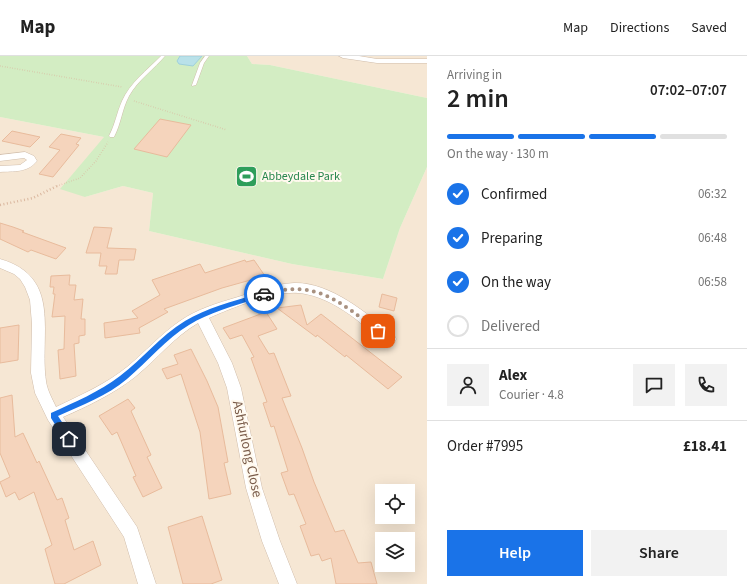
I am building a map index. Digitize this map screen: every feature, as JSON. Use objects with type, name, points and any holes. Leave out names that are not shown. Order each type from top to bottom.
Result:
[{"type":"street","points":[[342,56],[372,61],[427,61]]},
{"type":"street","points":[[0,158],[25,155],[31,158],[32,161],[22,168],[0,169]]},
{"type":"street","points":[[0,263],[18,271],[32,286],[36,300],[39,324],[39,383],[42,393],[53,415],[130,533],[147,584]]},
{"type":"street","points":[[53,415],[112,386],[124,377],[165,339],[187,323],[201,316],[274,291],[295,288],[306,289],[329,296],[343,304],[389,339]]},
{"type":"street","name":"Ashfurlong Close","points":[[201,316],[225,363],[234,388],[254,488],[271,541],[288,584]]},
{"type":"lane","points":[[112,136],[117,128],[120,112],[126,98],[132,89],[163,56]]},
{"type":"lane","points":[[194,85],[202,63],[207,56]]},
{"type":"path","points":[[0,66],[132,89]]},
{"type":"path","points":[[126,98],[151,108],[227,130]]},
{"type":"path","points":[[0,205],[33,198],[62,183],[80,178],[96,161],[112,136]]},
{"type":"shaded area","points":[[247,56],[427,56],[427,98],[270,65],[252,64]]},
{"type":"shaded area","points":[[0,117],[104,137],[85,197],[123,186],[153,193],[149,231],[292,264],[383,279],[400,228],[427,167],[427,584],[0,584]]},
{"type":"green space","name":"Abbeydale Park","points":[[0,56],[247,56],[252,64],[270,65],[427,98],[427,167],[400,228],[383,279],[292,264],[149,231],[153,193],[123,186],[85,197],[60,189],[104,137],[0,117]]},
{"type":"water","points":[[180,56],[202,56],[193,66],[179,64],[177,61]]},
{"type":"building","points":[[160,119],[191,125],[167,157],[134,149]]},
{"type":"building","points":[[12,131],[40,137],[30,147],[2,141]]},
{"type":"building","points":[[61,134],[81,138],[76,144],[79,145],[53,177],[39,174],[60,150],[49,147]]},
{"type":"building","points":[[0,223],[66,248],[56,259],[31,250],[28,252],[0,239]]},
{"type":"building","points":[[94,227],[112,228],[107,248],[136,249],[134,260],[119,260],[117,274],[105,274],[107,266],[99,266],[101,253],[86,253]]},
{"type":"building","points":[[245,260],[246,262],[254,260],[265,276],[222,288],[164,309],[168,312],[139,328],[140,333],[105,338],[104,323],[138,318],[132,311],[160,295],[152,280],[200,264],[205,273]]},
{"type":"building","points":[[70,275],[69,285],[76,285],[74,300],[83,299],[81,319],[85,319],[85,335],[79,336],[79,343],[74,344],[76,376],[60,379],[58,350],[64,349],[65,316],[52,317],[55,294],[53,294],[54,287],[50,287],[51,276]]},
{"type":"building","points":[[382,294],[397,298],[394,311],[379,307]]},
{"type":"building","points":[[301,305],[307,325],[321,314],[402,377],[388,389],[346,355],[345,357],[317,335],[316,337],[277,308]]},
{"type":"building","points":[[266,312],[277,329],[258,336],[269,354],[274,353],[291,396],[282,398],[314,482],[335,532],[344,530],[358,563],[371,562],[377,584],[336,584],[331,558],[322,561],[319,554],[311,556],[300,526],[306,524],[294,494],[289,495],[281,473],[288,471],[274,426],[271,427],[263,403],[267,402],[251,358],[254,357],[242,335],[230,339],[223,328]]},
{"type":"building","points":[[19,325],[18,360],[0,363],[0,328]]},
{"type":"building","points":[[191,349],[218,407],[228,462],[224,463],[231,494],[209,499],[200,432],[181,374],[167,379],[162,369],[178,364],[174,355]]},
{"type":"building","points":[[12,395],[15,437],[23,433],[37,463],[39,461],[57,500],[62,498],[69,518],[65,520],[74,550],[93,541],[101,565],[64,584],[55,584],[45,549],[52,545],[34,492],[19,500],[15,492],[6,497],[0,482],[10,477],[0,453],[0,398]]},
{"type":"building","points":[[128,399],[135,408],[131,411],[151,455],[147,457],[162,488],[143,497],[133,477],[136,476],[117,432],[112,435],[99,416]]},
{"type":"building","points":[[202,516],[222,580],[211,584],[183,584],[168,527]]},
{"type":"way so far","points":[[264,294],[295,288],[317,292],[329,296],[343,304],[378,331]]},
{"type":"place","name":"Abbeydale Park","points":[[247,176]]},
{"type":"route","points":[[69,439],[53,415],[112,386],[124,377],[165,339],[187,323],[201,316],[264,294]]}]
